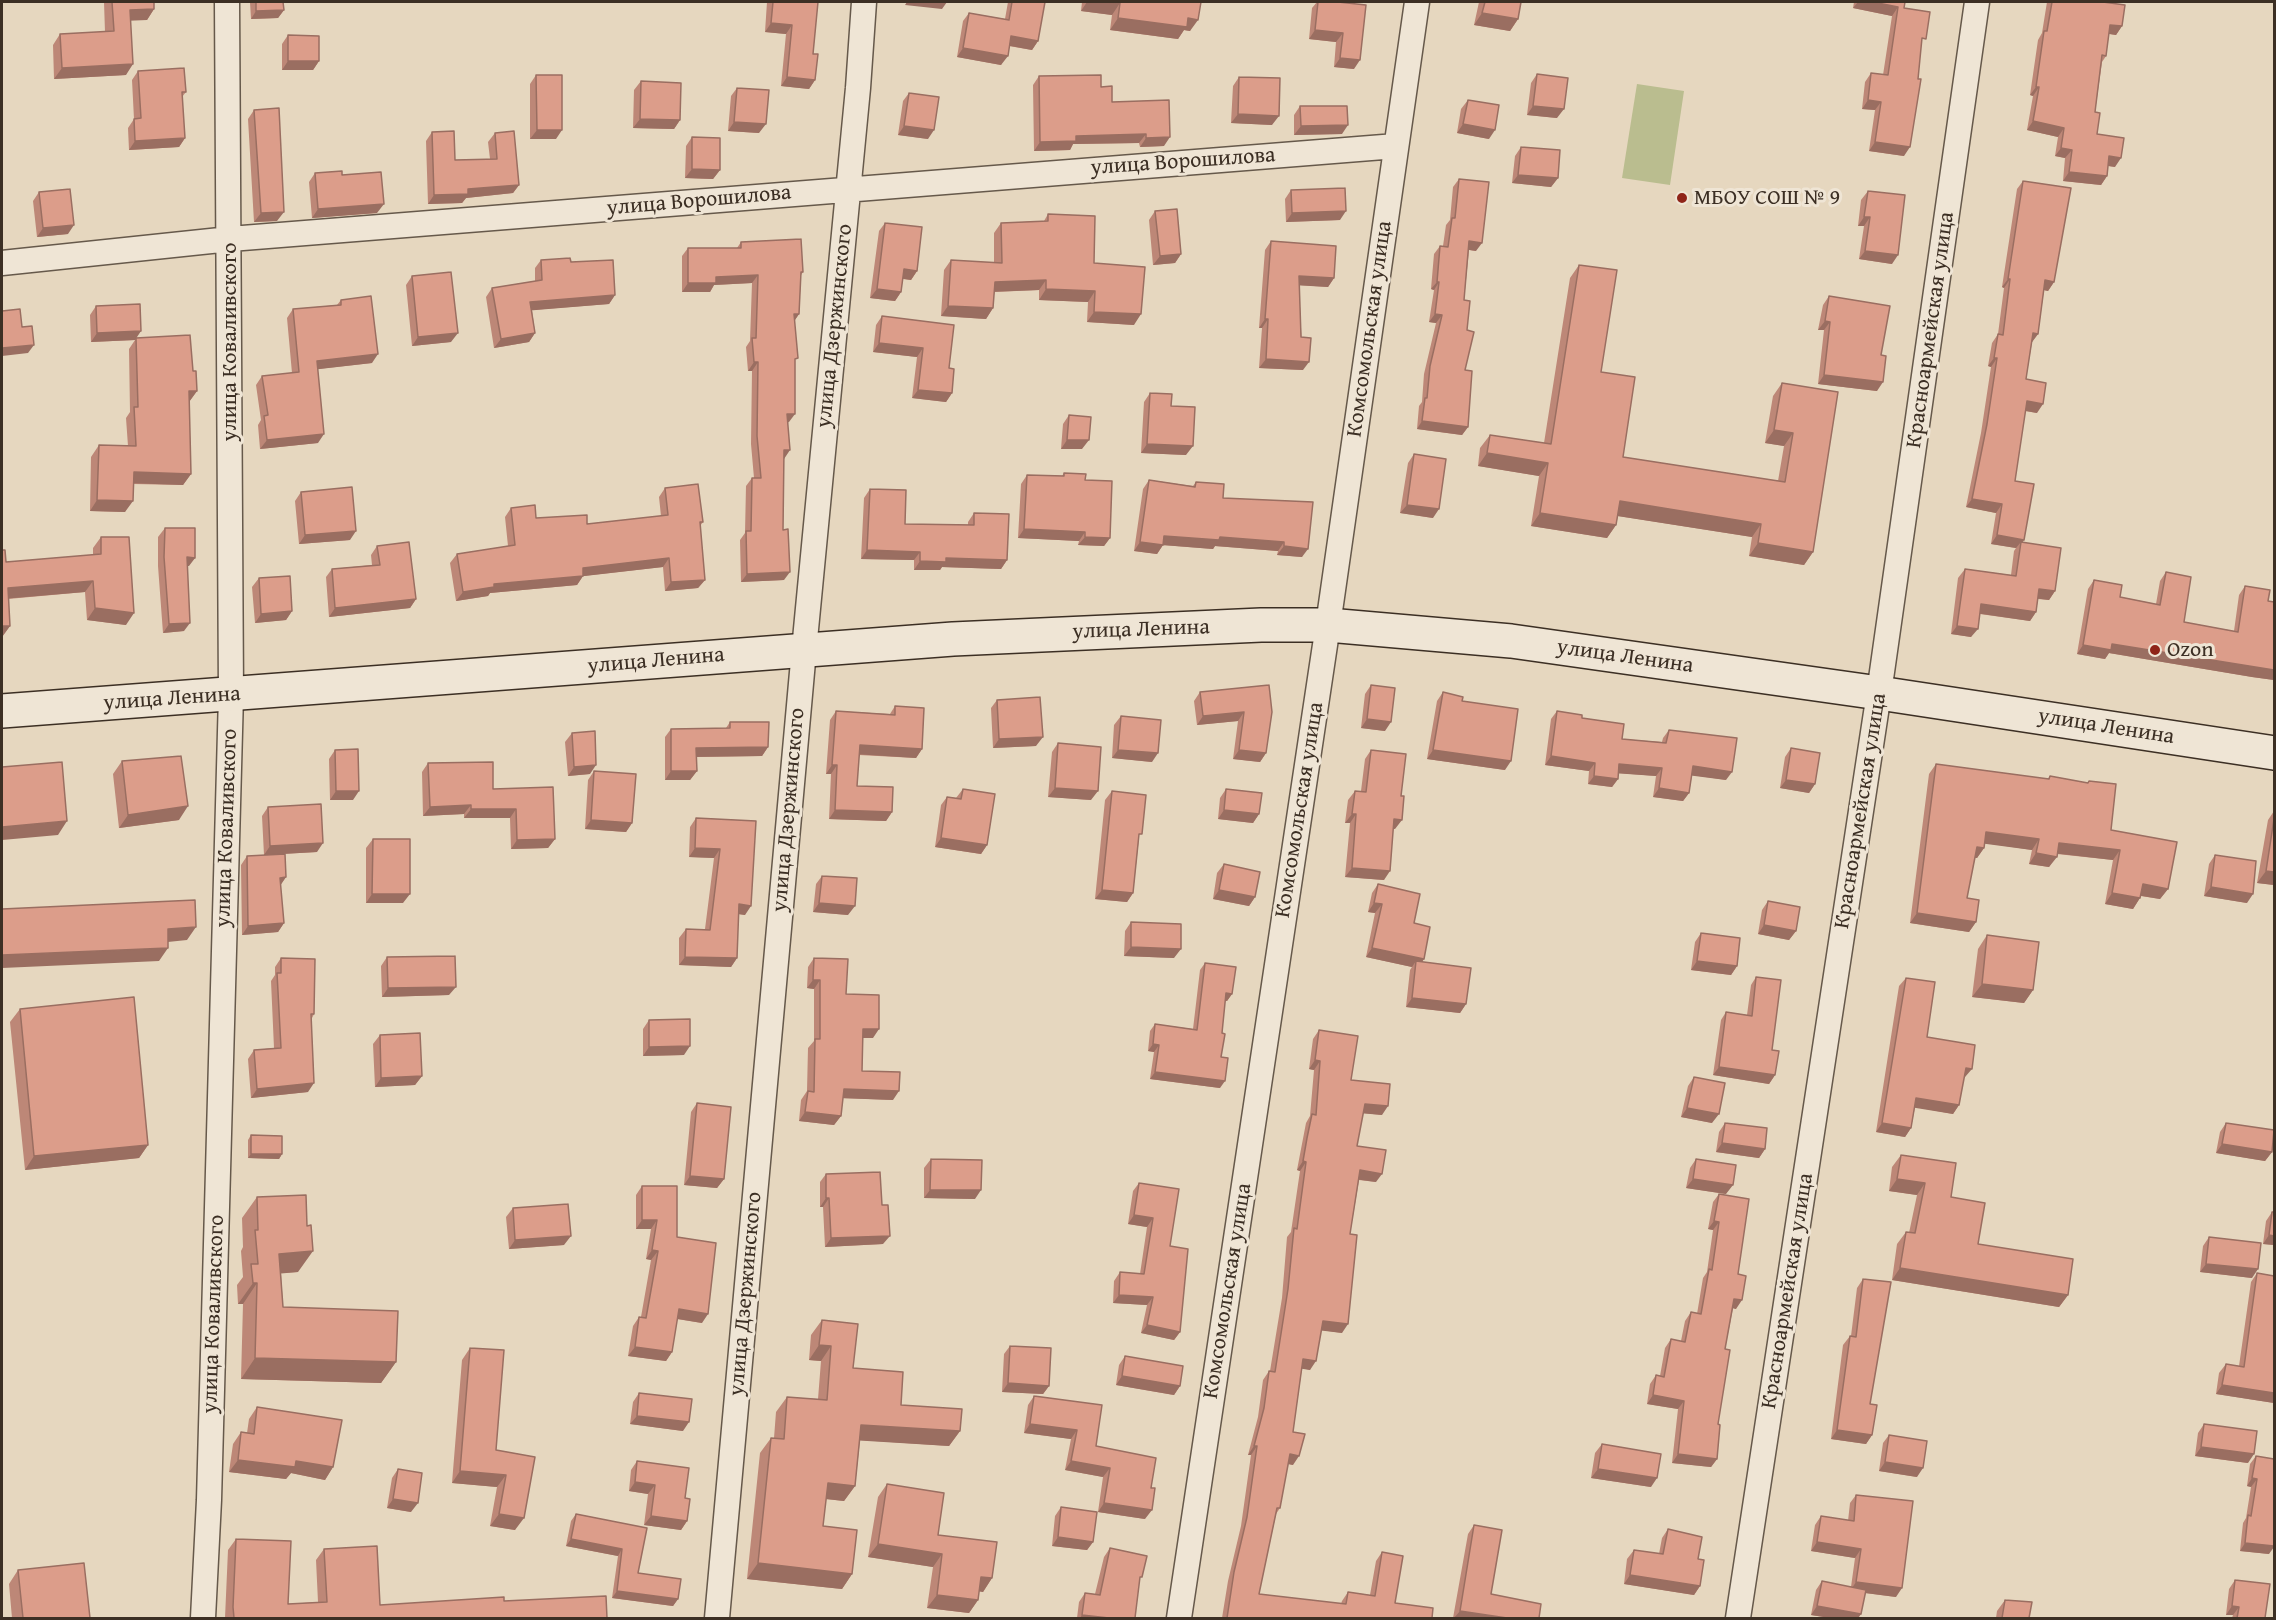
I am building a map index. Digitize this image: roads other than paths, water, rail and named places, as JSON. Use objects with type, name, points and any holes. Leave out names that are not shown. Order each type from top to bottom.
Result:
[{"type":"street","name":"улица Коваливского","points":[[202,1618],[209,1489],[231,695],[227,2]]},
{"type":"street","name":"улица Дзержинского","points":[[717,1618],[804,650],[849,189],[864,2]]},
{"type":"street","name":"Комсомольская улица","points":[[1179,1618],[1328,625],[1417,2]]},
{"type":"street","name":"Красноармейская улица","points":[[1738,1618],[1879,693],[1977,2]]},
{"type":"street","name":"улица Ворошилова","points":[[2,263],[230,239],[1396,146]]},
{"type":"street","name":"улица Ленина","points":[[2,711],[804,650],[1098,631],[1328,625],[1511,641],[1879,693],[2274,753]]},
{"type":"place","name":"МБОУ СОШ № 9","points":[[1682,198]]},
{"type":"place","name":"Ozon","points":[[2155,650]]}]
